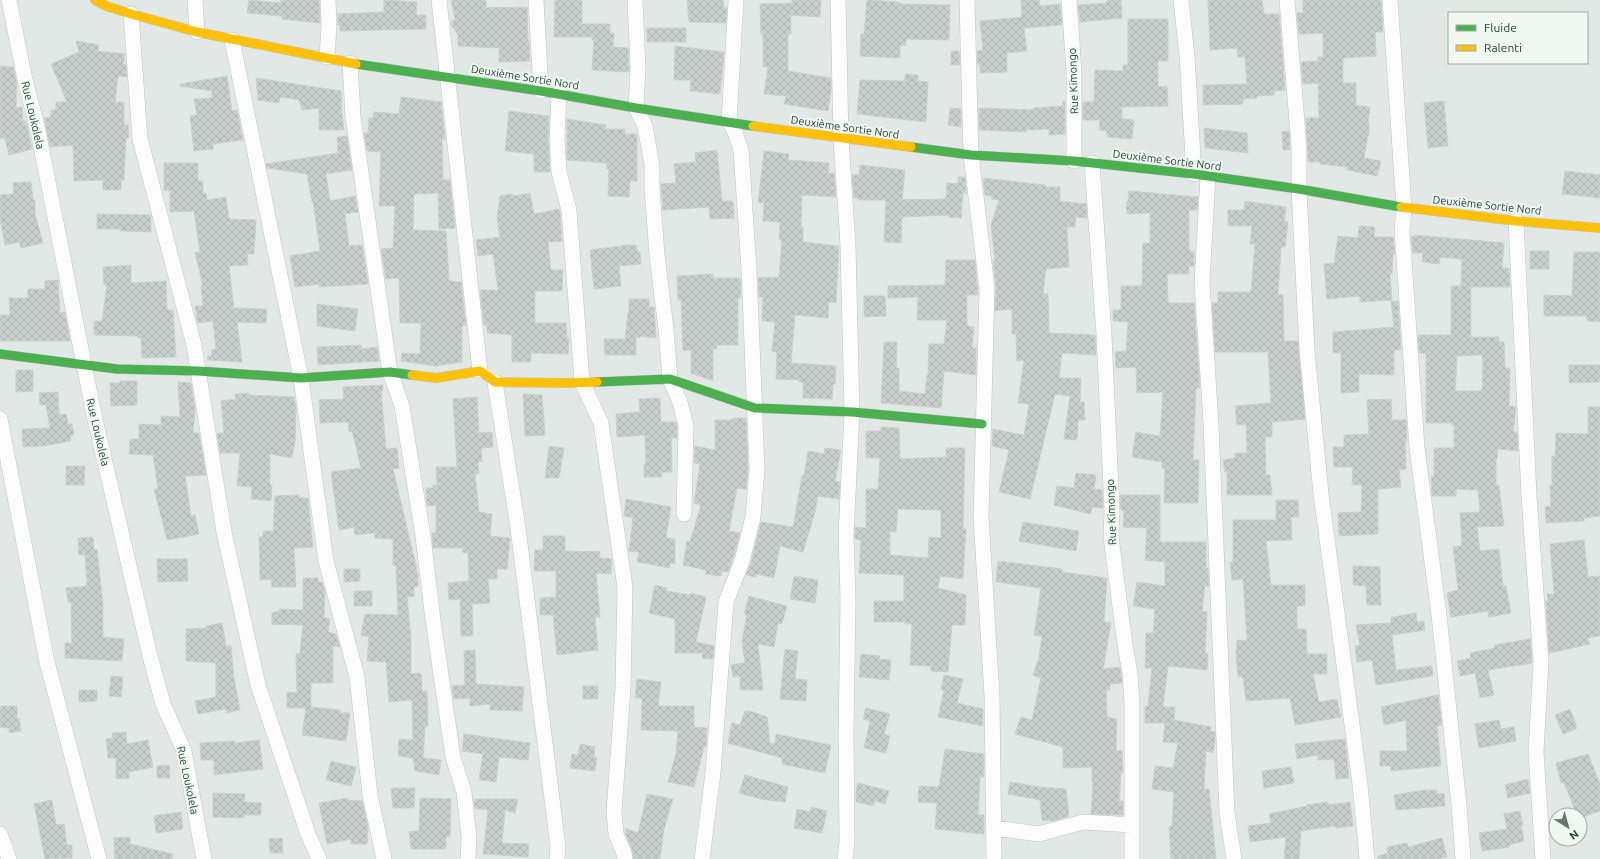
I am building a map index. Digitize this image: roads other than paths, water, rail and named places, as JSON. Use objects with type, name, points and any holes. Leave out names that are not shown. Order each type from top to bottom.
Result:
[{"type":"main road","name":"Deuxième Sortie Nord","points":[[95,0],[106,6],[131,14],[197,32],[232,40],[327,57],[350,63],[542,91],[636,108],[729,121],[765,128],[971,155],[1074,161],[1201,175],[1299,189],[1404,208],[1516,221],[1600,228]]},
{"type":"main road","points":[[0,354],[84,366],[117,369],[198,371],[301,378],[390,372],[436,378],[480,371],[494,382],[567,383],[670,380],[755,408],[852,412],[982,424]]},
{"type":"street","name":"Rue Loukolela","points":[[9,0],[25,80],[38,133],[94,415],[150,656],[163,704],[184,751],[204,859]]},
{"type":"street","points":[[195,0],[197,32]]},
{"type":"street","points":[[327,57],[329,26],[328,0]]},
{"type":"street","points":[[439,0],[480,371]]},
{"type":"street","points":[[536,0],[542,91]]},
{"type":"street","points":[[634,0],[638,67],[636,108],[645,126],[652,164],[656,255],[666,329],[670,380],[680,402],[686,426],[684,514]]},
{"type":"street","points":[[702,859],[713,773],[726,602],[742,561],[753,517],[757,469],[749,269],[741,150],[735,132],[729,121],[736,0]]},
{"type":"street","points":[[838,0],[841,139],[848,246],[852,412],[846,535],[848,598],[846,734],[848,841],[845,859]]},
{"type":"street","points":[[967,0],[971,155],[987,288],[982,424],[981,517],[992,696],[995,828],[994,859]]},
{"type":"street","name":"Rue Kimongo","points":[[1069,0],[1074,72],[1074,161]]},
{"type":"street","points":[[1181,0],[1201,175],[1202,282],[1211,424],[1227,813],[1234,859]]},
{"type":"street","points":[[1287,0],[1299,147],[1299,189],[1307,351],[1321,494],[1360,784],[1367,859]]},
{"type":"street","points":[[1390,0],[1404,208],[1402,230],[1417,448],[1440,623],[1459,805],[1463,859]]},
{"type":"street","points":[[131,14],[140,139],[194,345],[224,532],[258,685],[308,834],[319,859]]},
{"type":"street","points":[[232,40],[301,378],[326,561],[357,677],[370,795],[384,859]]},
{"type":"street","points":[[350,63],[353,117],[390,372],[402,406],[423,536],[452,756],[464,792],[469,837],[468,859]]},
{"type":"street","points":[[559,94],[557,146],[559,172],[569,210],[582,382],[601,423],[624,587],[623,688],[614,812],[616,834],[625,859]]},
{"type":"street","name":"Rue Kimongo","points":[[1092,163],[1104,335],[1112,511],[1111,537],[1130,673],[1132,702],[1132,859]]},
{"type":"street","points":[[1516,221],[1530,496],[1541,661],[1536,752],[1543,859]]},
{"type":"street","points":[[494,382],[518,528],[558,847],[557,859]]},
{"type":"street","points":[[0,419],[47,662],[99,859]]},
{"type":"street","points":[[995,828],[1039,834],[1083,822],[1132,825]]},
{"type":"street","points":[[0,834],[9,859]]}]
